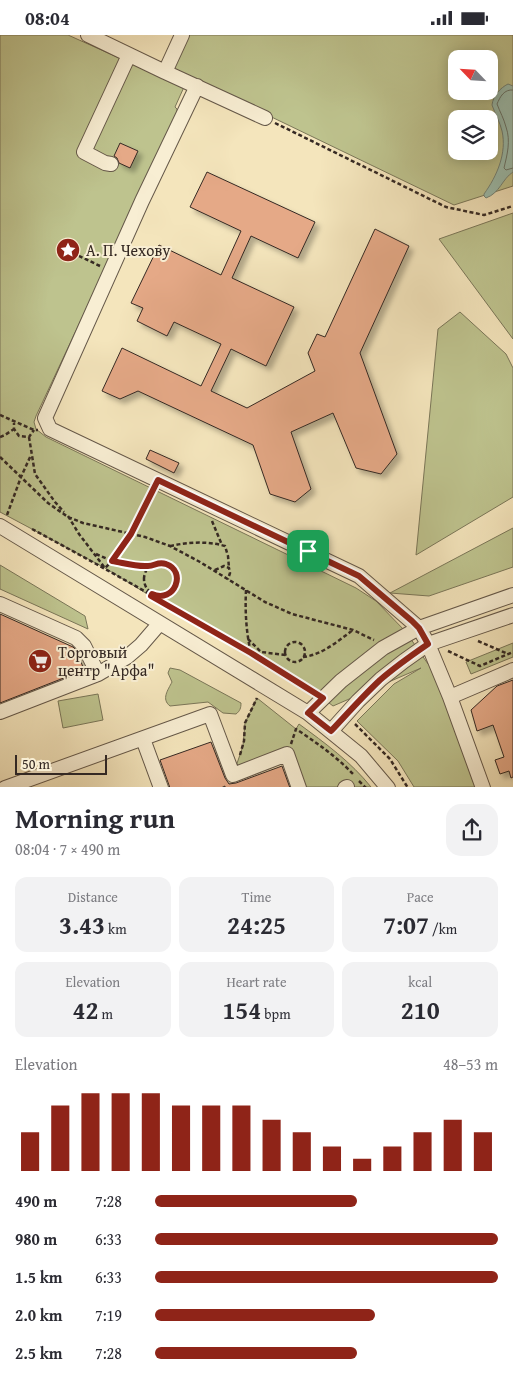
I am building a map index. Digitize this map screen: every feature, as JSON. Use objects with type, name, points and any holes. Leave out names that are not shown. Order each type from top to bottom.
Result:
[{"type":"street","points":[[89,35],[265,118]]},
{"type":"street","points":[[165,72],[182,35]]},
{"type":"street","points":[[111,164],[105,163],[84,152],[129,55]]},
{"type":"street","points":[[197,86],[142,201],[45,418],[50,429],[359,576],[419,628],[428,644],[450,697],[483,787]]},
{"type":"street","points":[[0,526],[308,713],[361,756],[388,787]]},
{"type":"street","points":[[308,713],[341,681],[383,648],[419,628],[513,595]]},
{"type":"street","points":[[0,605],[76,638],[84,646],[98,674]]},
{"type":"street","points":[[331,731],[381,679],[428,644],[513,615]]},
{"type":"street","points":[[0,712],[98,674],[127,657],[141,645],[160,623]]},
{"type":"street","points":[[450,697],[513,670]]},
{"type":"street","points":[[5,787],[210,714],[233,775],[287,754],[299,787]]},
{"type":"street","points":[[143,739],[161,787]]},
{"type":"path","points":[[265,118],[446,207],[484,215],[513,206]]},
{"type":"path","points":[[73,253],[110,271]]},
{"type":"path","points":[[0,415],[34,430],[50,429]]},
{"type":"path","points":[[14,421],[14,429],[19,437],[28,437],[34,430]]},
{"type":"path","points":[[0,437],[14,429]]},
{"type":"path","points":[[28,437],[35,474],[105,568]]},
{"type":"path","points":[[0,512],[7,515],[31,453]]},
{"type":"path","points":[[0,457],[48,503],[68,517],[83,523],[145,537],[170,546],[215,570],[266,602],[292,614],[353,630],[375,640]]},
{"type":"path","points":[[105,568],[131,534],[158,480]]},
{"type":"path","points":[[204,502],[222,545]]},
{"type":"path","points":[[31,528],[152,595],[323,698]]},
{"type":"path","points":[[170,546],[196,542],[215,543],[226,546],[230,573],[228,579]]},
{"type":"path","points":[[95,554],[112,561],[150,567]]},
{"type":"path","points":[[159,563],[170,565],[176,573],[175,588],[166,595],[152,595],[144,583],[146,571],[159,563]]},
{"type":"path","points":[[215,570],[224,566],[229,568]]},
{"type":"path","points":[[246,590],[247,638],[251,653]]},
{"type":"path","points":[[303,657],[304,648],[302,645],[296,642],[287,646],[287,658],[292,661],[298,661],[303,657],[312,656],[321,651],[353,630]]},
{"type":"path","points":[[247,638],[261,651],[286,655]]},
{"type":"path","points":[[475,640],[509,654]]},
{"type":"path","points":[[447,651],[480,666],[513,653]]},
{"type":"path","points":[[241,753],[245,723],[257,698]]},
{"type":"path","points":[[345,716],[390,759],[408,787]]},
{"type":"path","points":[[296,729],[344,765],[366,787]]},
{"type":"green space","points":[[0,35],[68,35],[184,87],[175,107],[177,115],[36,416],[34,422],[36,429],[46,437],[356,588],[376,601],[406,632],[428,664],[432,662],[479,787],[414,787],[398,761],[357,721],[394,684],[421,668],[333,706],[315,692],[251,653],[105,568],[0,512]]},
{"type":"green space","points":[[189,35],[513,35],[513,186],[454,205],[172,69]]},
{"type":"green space","points":[[513,213],[513,339],[439,239]]},
{"type":"green space","points":[[460,312],[506,354],[513,368],[513,497],[416,555],[438,329]]},
{"type":"green space","points":[[513,528],[513,567],[429,596],[390,593]]},
{"type":"green space","points":[[0,565],[85,616],[88,629],[0,589]]},
{"type":"green space","points":[[513,643],[513,657],[471,674],[466,662]]},
{"type":"green space","points":[[170,668],[180,670],[241,703],[239,711],[236,714],[223,713],[208,702],[170,706],[167,703],[166,697],[172,682],[168,673]]},
{"type":"green space","points":[[98,694],[103,720],[63,728],[58,701]]},
{"type":"green space","points":[[257,698],[296,729],[299,724],[328,746],[355,769],[371,787],[299,787],[287,755],[233,775],[243,746],[245,723]]},
{"type":"water","points":[[508,84],[513,86],[513,172],[495,193],[486,198],[484,194],[497,172],[502,156],[503,139],[498,119],[498,110],[494,110],[492,105],[493,100],[498,100],[498,92]]},
{"type":"building","points":[[120,143],[138,151],[130,168],[119,163],[114,156]]},
{"type":"building","points":[[207,172],[315,222],[298,258],[251,236],[232,278],[294,307],[266,366],[231,349],[211,391],[247,408],[315,371],[308,353],[317,334],[325,337],[375,229],[409,246],[360,353],[397,454],[381,474],[356,468],[333,413],[291,432],[311,489],[295,502],[270,494],[253,445],[138,391],[120,399],[102,391],[122,348],[201,386],[221,344],[174,322],[167,336],[137,321],[143,308],[131,303],[159,245],[221,275],[241,231],[190,207]]},
{"type":"building","points":[[150,450],[179,463],[174,473],[146,459]]},
{"type":"building","name":"Торговый центр \"Арфа\"","points":[[0,614],[73,647],[77,651],[84,670],[0,703]]},
{"type":"building","points":[[513,680],[513,777],[511,778],[509,771],[500,774],[495,760],[504,757],[493,725],[477,731],[471,710],[497,686]]},
{"type":"building","points":[[211,742],[229,784],[282,766],[290,787],[170,787],[160,760]]},
{"type":"place","name":"А. П. Чехову","points":[[68,250]]},
{"type":"place","name":"Торговый центр \"Арфа\"","points":[[40,661]]},
{"type":"route","points":[[158,480],[308,551],[359,576],[412,621],[419,628],[428,644],[381,679],[331,731],[308,713],[323,698],[251,653],[151,596],[152,594],[166,595],[175,588],[177,583],[176,573],[170,565],[159,563],[150,567],[112,561],[131,534],[158,480]]}]
